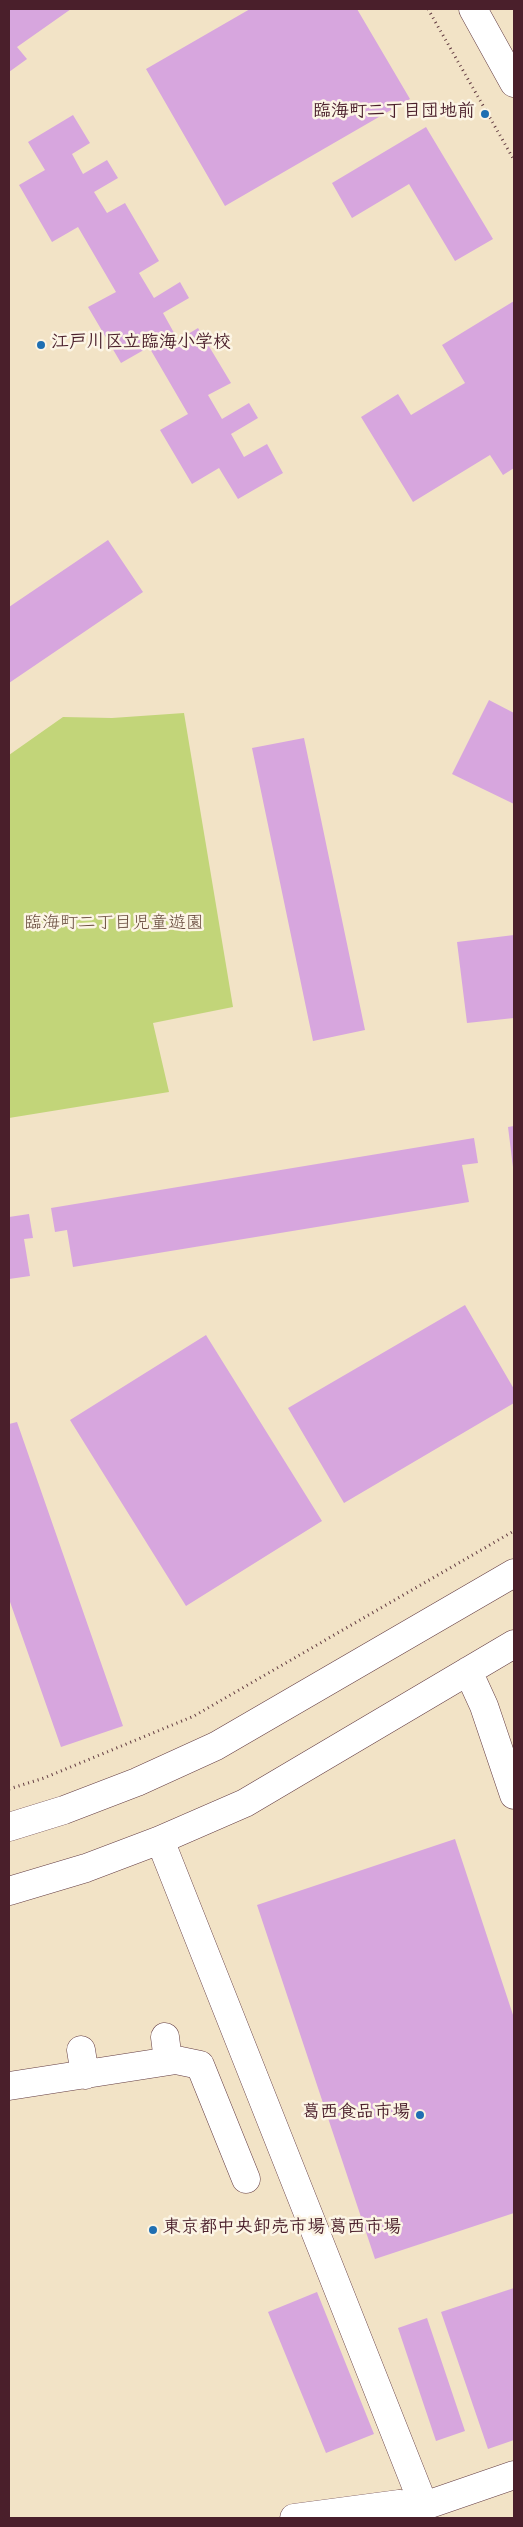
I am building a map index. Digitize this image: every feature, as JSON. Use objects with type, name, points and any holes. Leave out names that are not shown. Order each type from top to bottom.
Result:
[{"type":"street","points":[[473,9],[514,83]]},
{"type":"street","points":[[9,1827],[64,1810],[137,1782],[216,1746],[514,1573]]},
{"type":"street","points":[[9,1891],[86,1868],[160,1840],[245,1803],[514,1644]]},
{"type":"street","points":[[468,1671],[484,1706],[514,1795]]},
{"type":"street","points":[[160,1840],[424,2506]]},
{"type":"street","points":[[9,2086],[83,2062],[166,2049],[176,2060],[200,2065],[246,2179]]},
{"type":"street","points":[[294,2518],[399,2504],[424,2506],[514,2475]]},
{"type":"path","points":[[428,9],[514,160]]},
{"type":"path","points":[[9,1789],[44,1778],[194,1716],[514,1530]]},
{"type":"green space","name":"臨海町二丁目児童遊園","points":[[184,713],[233,1007],[153,1023],[169,1092],[9,1118],[9,755],[63,717],[112,718]]},
{"type":"building","points":[[9,9],[71,9],[17,47],[27,59],[9,72]]},
{"type":"building","points":[[250,9],[357,9],[410,99],[225,206],[146,69]]},
{"type":"building","points":[[73,115],[90,143],[72,154],[83,174],[107,160],[118,178],[94,192],[107,213],[125,203],[159,261],[139,273],[154,298],[180,282],[189,298],[163,313],[178,340],[198,328],[231,383],[208,395],[222,419],[249,403],[258,418],[231,434],[244,457],[267,444],[283,473],[238,499],[219,468],[192,484],[160,430],[188,414],[149,347],[121,363],[88,307],[116,292],[78,227],[52,242],[19,185],[45,170],[28,142]]},
{"type":"building","points":[[426,127],[493,239],[455,261],[409,184],[352,218],[332,183]]},
{"type":"building","points":[[514,301],[514,468],[503,475],[490,455],[413,502],[361,417],[398,394],[411,415],[465,383],[442,345]]},
{"type":"building","points":[[108,540],[143,592],[9,683],[9,607]]},
{"type":"building","points":[[489,700],[514,713],[514,804],[452,774]]},
{"type":"building","points":[[304,738],[365,1030],[313,1041],[252,748]]},
{"type":"building","points":[[514,935],[514,1018],[467,1023],[457,942]]},
{"type":"building","points":[[514,1126],[514,1167],[513,1167],[508,1127]]},
{"type":"building","points":[[474,1138],[478,1163],[462,1165],[469,1202],[73,1267],[67,1230],[55,1232],[51,1208]]},
{"type":"building","points":[[29,1214],[33,1238],[24,1239],[30,1276],[9,1279],[9,1217]]},
{"type":"building","points":[[465,1305],[514,1389],[514,1403],[344,1503],[288,1408]]},
{"type":"building","points":[[206,1335],[322,1521],[186,1606],[70,1420]]},
{"type":"building","points":[[17,1422],[123,1726],[61,1747],[9,1599],[9,1424]]},
{"type":"building","name":"葛西食品市場","points":[[455,1839],[514,2018],[514,2213],[375,2259],[257,1905]]},
{"type":"building","points":[[514,2288],[514,2440],[488,2449],[441,2312]]},
{"type":"building","points":[[317,2292],[374,2434],[326,2453],[268,2312]]},
{"type":"building","points":[[427,2318],[465,2431],[436,2441],[398,2328]]},
{"type":"place","name":"臨海町二丁目団地前","points":[[485,114]]},
{"type":"place","name":"江戸川区立臨海小学校","points":[[41,345]]},
{"type":"place","name":"葛西食品市場","points":[[420,2115]]},
{"type":"place","name":"東京都中央卸売市場 葛西市場","points":[[153,2230]]}]
